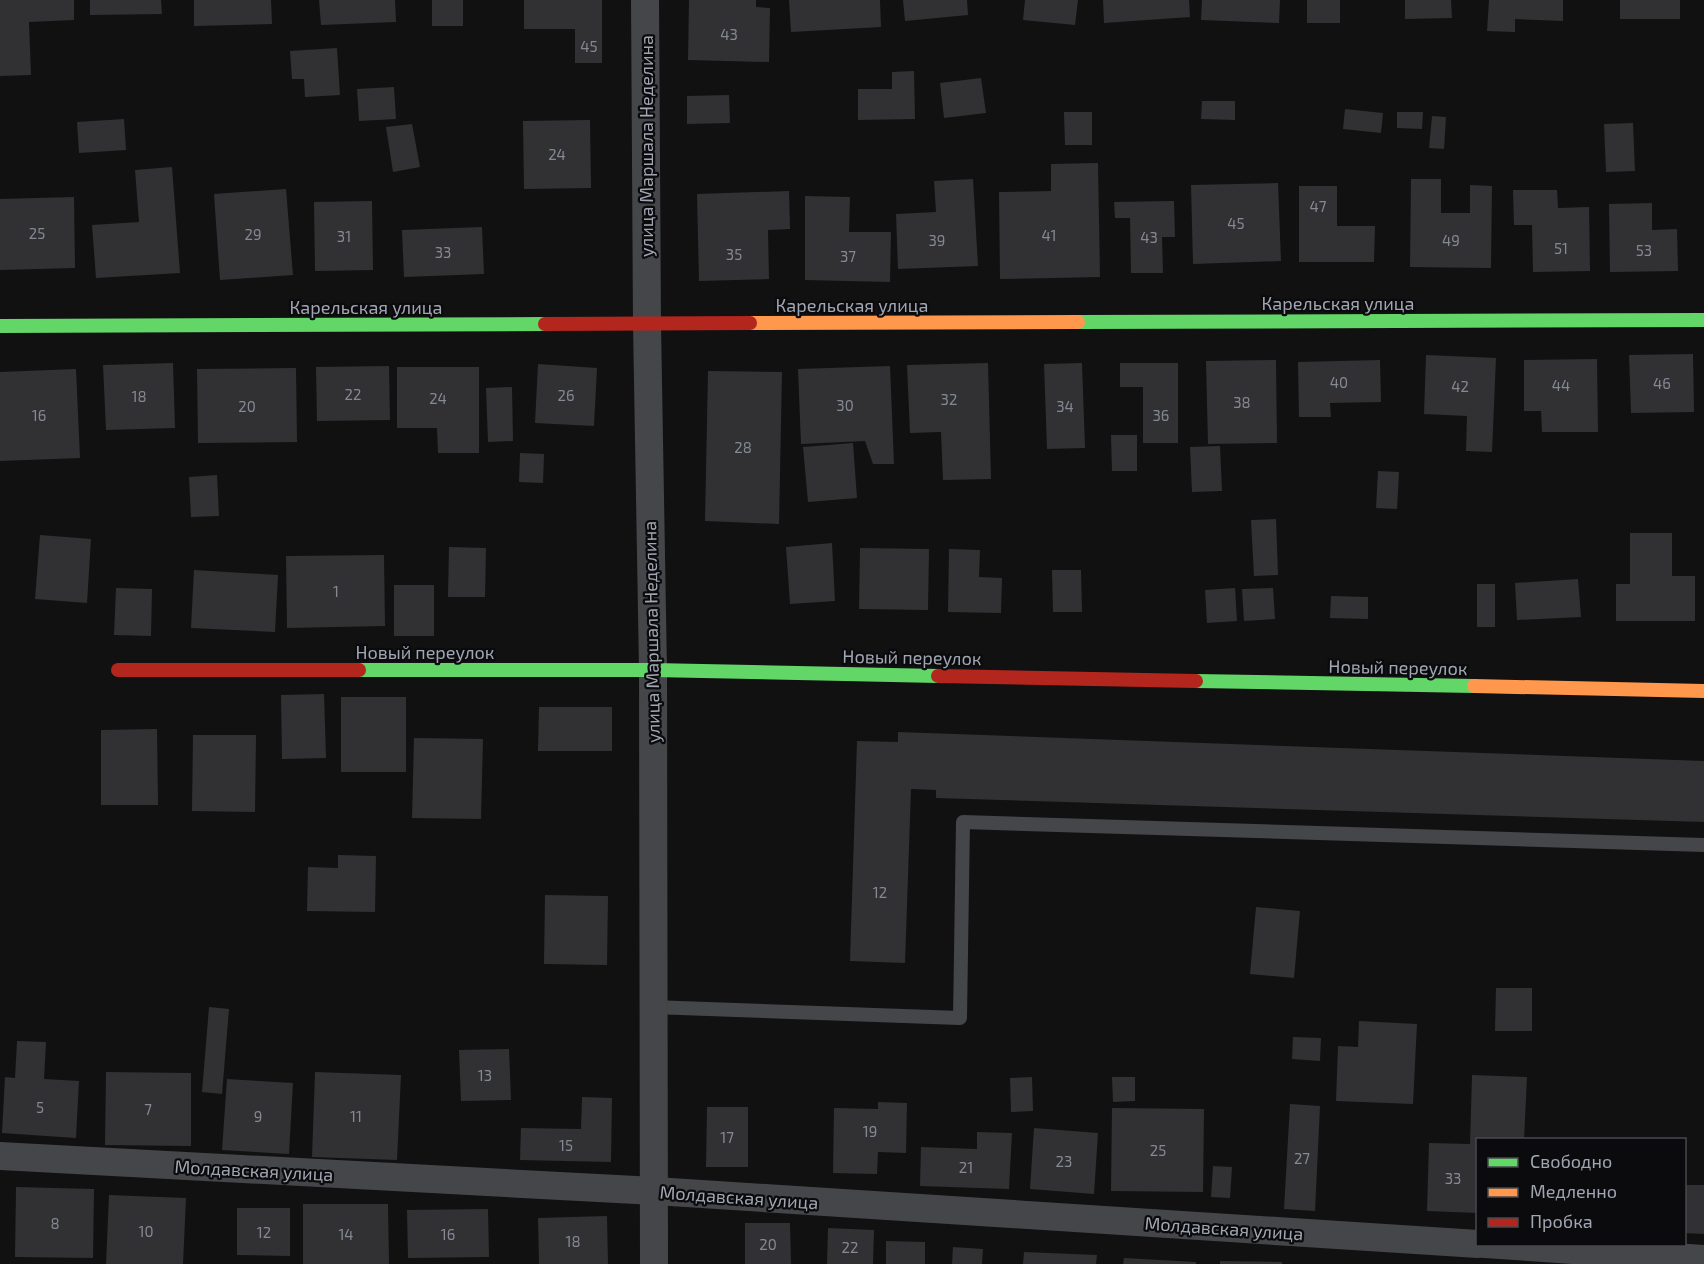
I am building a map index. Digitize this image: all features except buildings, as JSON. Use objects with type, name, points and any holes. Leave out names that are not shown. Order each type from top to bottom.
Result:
[{"type":"street","name":"улица Маршала Неделина","points":[[645,0],[646,324],[653,670],[654,1264]]},
{"type":"street","name":"Карельская улица","points":[[0,326],[1704,320]]},
{"type":"street","name":"Новый переулок","points":[[118,670],[653,670],[1704,691]]},
{"type":"street","name":"Молдавская улица","points":[[0,1156],[655,1191],[1476,1244]]},
{"type":"street","points":[[1501,1246],[1704,1259]]},
{"type":"lane","points":[[652,1007],[960,1018],[963,822],[1704,845]]},
{"type":"traffic: fast","points":[[1078,322],[1704,320]]},
{"type":"traffic: fast","points":[[0,326],[545,324]]},
{"type":"traffic: fast","points":[[359,670],[653,670],[938,676]]},
{"type":"traffic: fast","points":[[1196,681],[1474,686]]},
{"type":"traffic: slow","points":[[750,323],[1078,322]]},
{"type":"traffic: slow","points":[[1474,686],[1704,691]]},
{"type":"traffic: jam","points":[[545,324],[750,323]]},
{"type":"traffic: jam","points":[[118,670],[359,670]]},
{"type":"traffic: jam","points":[[938,676],[1196,681]]}]
